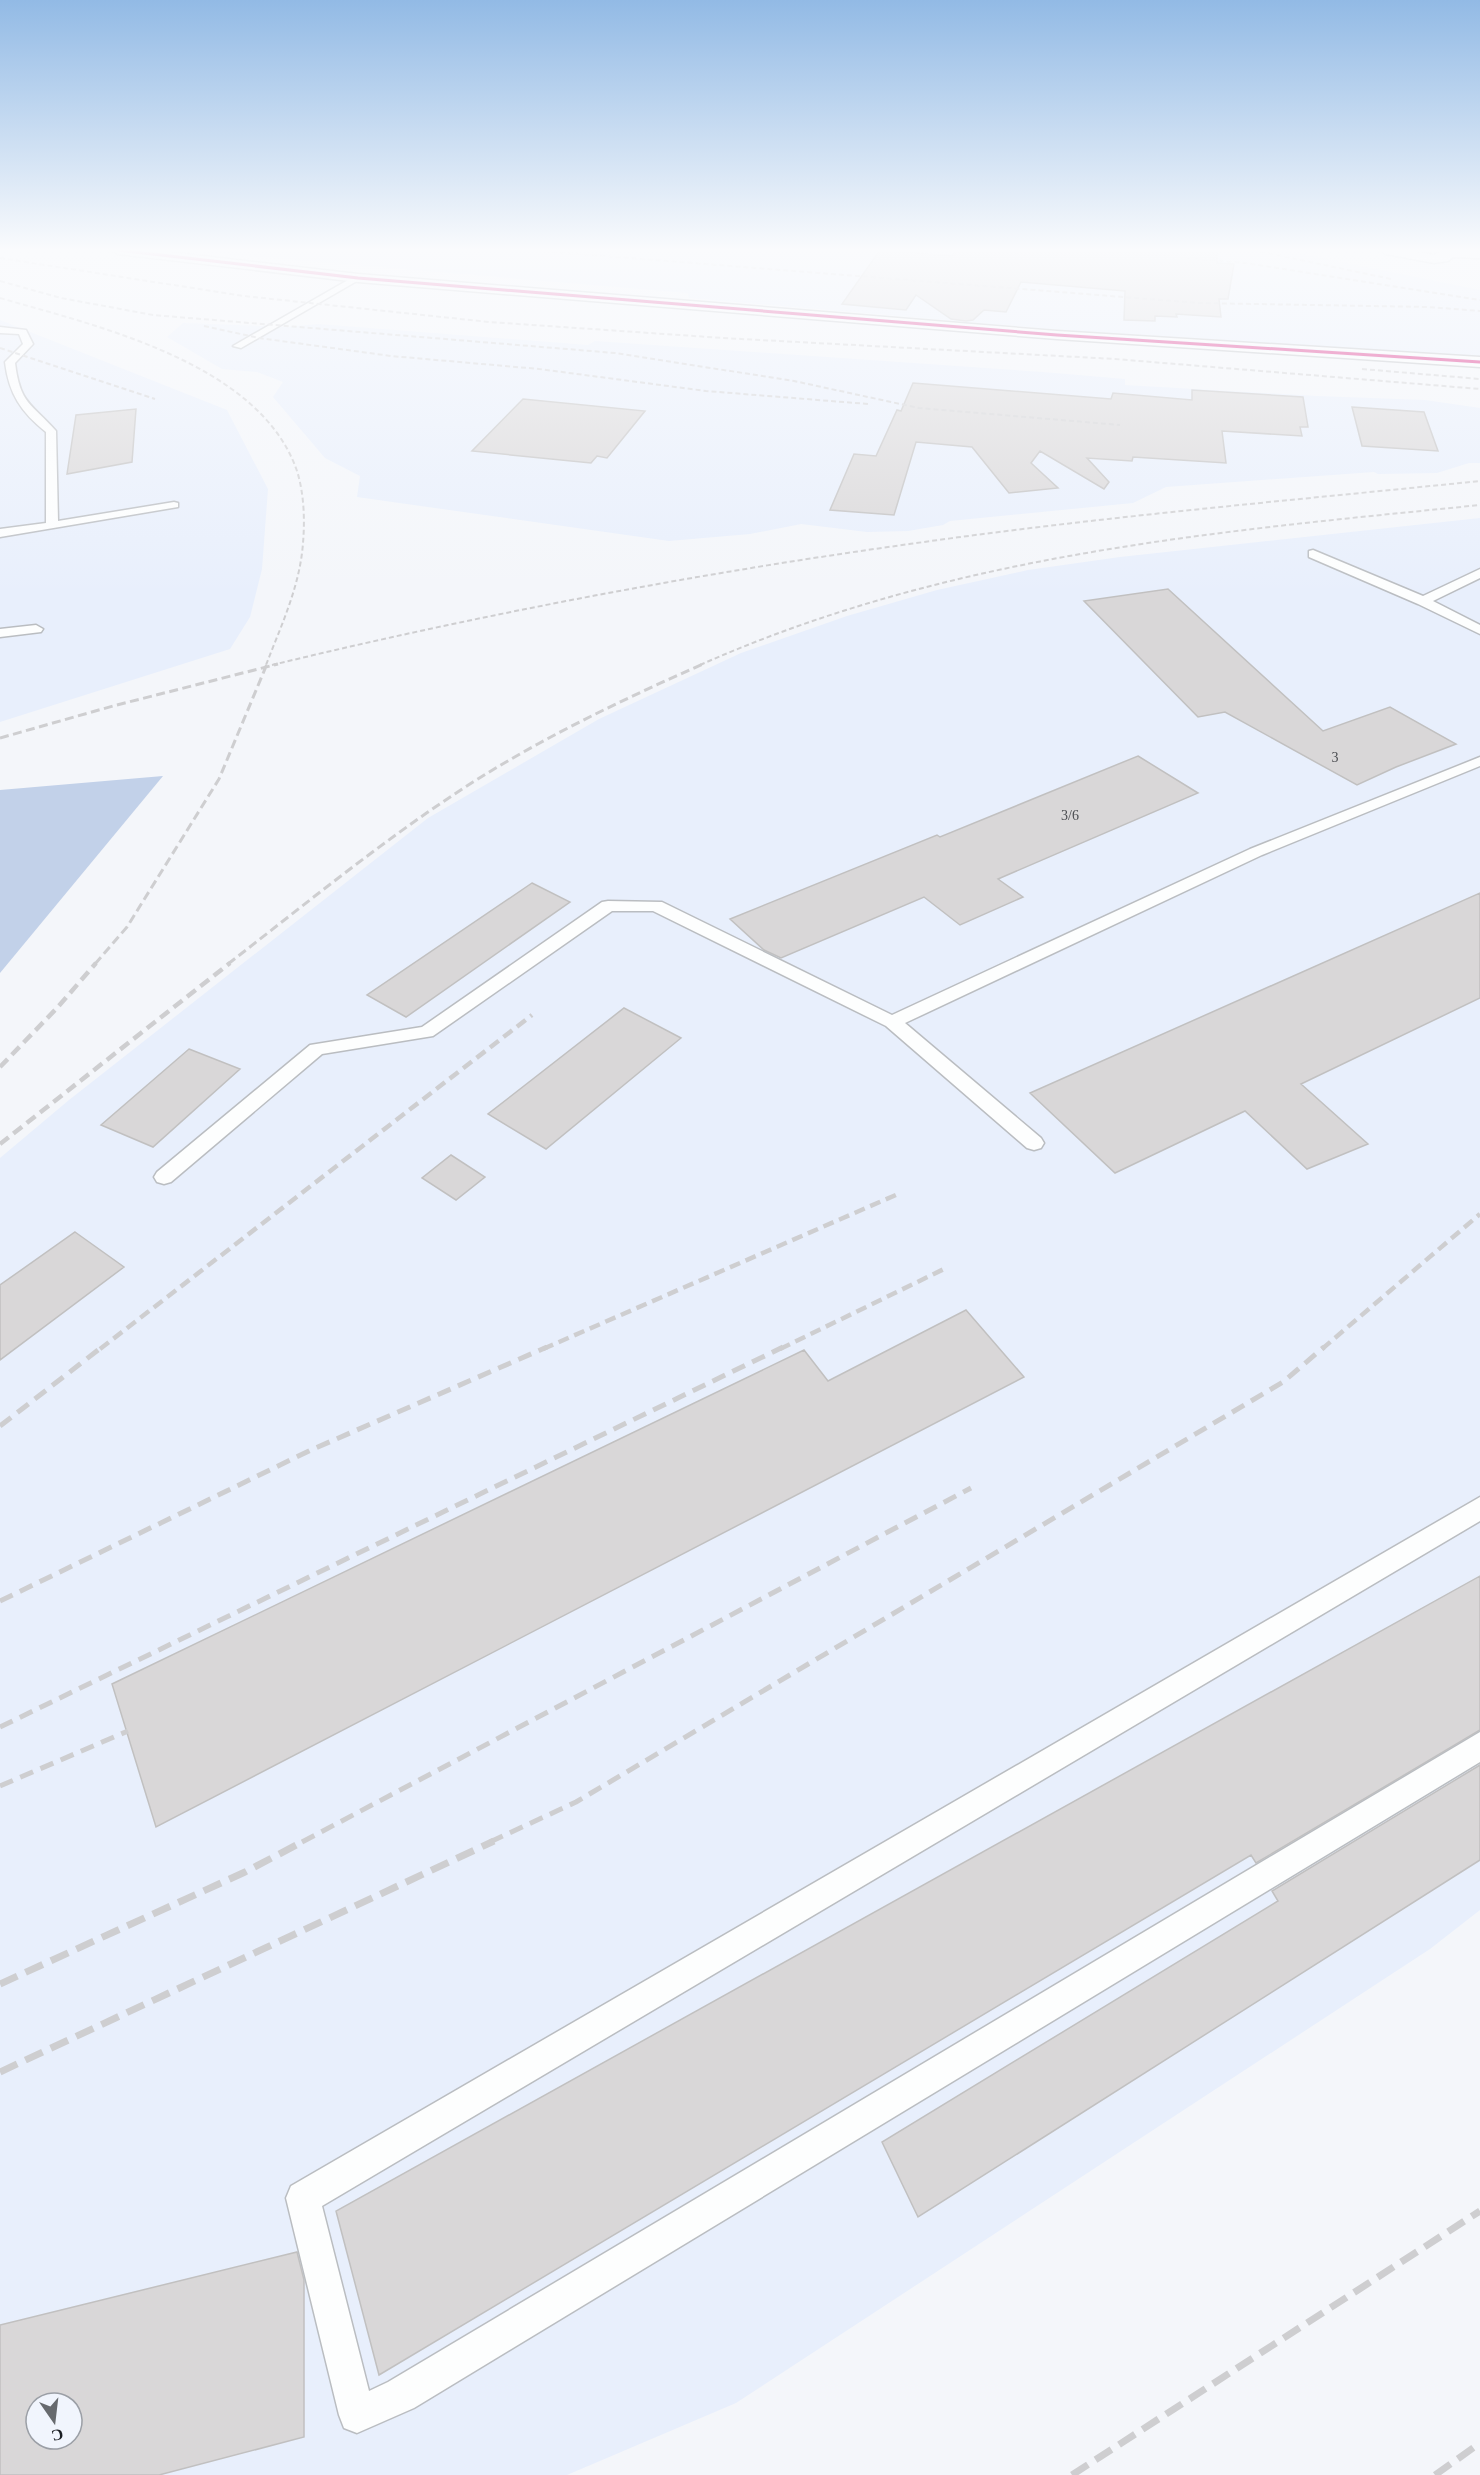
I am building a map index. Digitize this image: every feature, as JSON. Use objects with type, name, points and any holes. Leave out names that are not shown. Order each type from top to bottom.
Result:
[{"type":"lane","points":[[10,366],[11,385],[26,411],[51,431],[52,526]]},
{"type":"lane","points":[[0,533],[174,505]]},
{"type":"lane","points":[[1313,554],[1423,601],[1480,630]]},
{"type":"lane","points":[[1423,601],[1480,573]]},
{"type":"lane","points":[[0,633],[36,629]]},
{"type":"lane","points":[[892,1022],[1256,852],[1480,761]]},
{"type":"lane","points":[[164,1177],[317,1049],[427,1032],[608,906],[656,906],[892,1022],[1034,1143]]},
{"type":"lane","points":[[1480,1508],[303,2198],[357,2415],[401,2395],[1480,1746]]},
{"type":"shaded area","points":[[0,366],[115,366],[227,410],[268,489],[262,569],[250,617],[230,649],[0,722]]},
{"type":"shaded area","points":[[216,366],[949,366],[1125,379],[1125,385],[1425,400],[1480,408],[1480,463],[1469,463],[1437,473],[1378,474],[1374,472],[1166,487],[1133,503],[950,521],[943,525],[908,531],[867,532],[801,524],[750,534],[669,541],[357,497],[360,476],[325,458],[273,397],[283,382],[257,372],[222,369]]},
{"type":"shaded area","points":[[1480,518],[1480,1910],[1430,1949],[736,2403],[567,2475],[0,2475],[0,1158],[69,1100],[428,818],[599,719],[741,653],[847,616],[937,590],[1028,570],[1120,557]]},
{"type":"shaded area","points":[[163,776],[0,973],[0,790]]},
{"type":"building","points":[[913,383],[1111,399],[1113,393],[1192,400],[1192,390],[1303,397],[1308,427],[1300,427],[1302,436],[1222,431],[1226,463],[1133,457],[1132,461],[1087,458],[1109,482],[1104,489],[1040,451],[1031,463],[1058,488],[1009,493],[972,447],[916,442],[894,515],[830,510],[854,454],[876,456],[897,410],[901,411]]},
{"type":"building","points":[[523,399],[645,411],[607,458],[597,456],[591,463],[472,451]]},
{"type":"building","points":[[1352,407],[1424,412],[1438,451],[1362,446]]},
{"type":"building","points":[[136,409],[132,462],[67,474],[76,415]]},
{"type":"building","points":[[1168,589],[1323,731],[1390,707],[1456,744],[1357,785],[1225,712],[1198,717],[1084,601]]},
{"type":"building","points":[[1138,756],[1198,793],[998,879],[1023,897],[960,925],[924,897],[781,958],[764,950],[730,919],[937,835],[940,837]]},
{"type":"building","points":[[532,883],[570,902],[406,1017],[367,995]]},
{"type":"building","points":[[1480,893],[1480,998],[1301,1084],[1368,1144],[1307,1169],[1245,1111],[1115,1173],[1030,1093]]},
{"type":"building","points":[[624,1008],[681,1038],[546,1149],[488,1114]]},
{"type":"building","points":[[189,1049],[240,1069],[153,1147],[101,1125]]},
{"type":"building","points":[[451,1155],[485,1177],[456,1200],[422,1178]]},
{"type":"building","points":[[75,1232],[124,1267],[0,1360],[0,1285]]},
{"type":"building","points":[[966,1310],[1024,1377],[156,1827],[112,1684],[804,1350],[828,1381]]},
{"type":"building","points":[[1480,1576],[1480,1730],[1256,1863],[1251,1855],[379,2375],[336,2211]]},
{"type":"building","points":[[1480,1765],[1480,1860],[918,2217],[882,2142],[1278,1901],[1272,1891]]},
{"type":"building","points":[[297,2252],[304,2280],[304,2437],[159,2475],[0,2475],[0,2325]]},
{"type":"railway","points":[[53,366],[155,399]]},
{"type":"railway","points":[[192,366],[249,402],[278,434],[299,479],[304,534],[301,559],[284,621],[266,665]]},
{"type":"railway","points":[[499,366],[706,391],[868,404]]},
{"type":"railway","points":[[695,366],[794,381],[919,408],[1120,425]]},
{"type":"railway","points":[[1194,366],[1480,389]]},
{"type":"railway","points":[[1362,369],[1480,379]]},
{"type":"railway","points":[[272,665],[434,628],[596,595],[842,554],[1063,524],[1480,481]]},
{"type":"railway","points":[[700,665],[794,627],[890,597],[986,573],[1083,553],[1280,526],[1480,505]]},
{"type":"railway","points":[[266,667],[278,664]]},
{"type":"railway","points":[[228,964],[379,847],[473,782],[586,719],[703,664]]},
{"type":"railway","points":[[0,738],[266,667]]},
{"type":"railway","points":[[95,964],[127,927],[219,779],[266,667]]},
{"type":"railway","points":[[0,1067],[57,1008],[96,963]]},
{"type":"railway","points":[[0,1144],[230,963]]},
{"type":"railway","points":[[100,1349],[532,1015]]},
{"type":"railway","points":[[543,1349],[898,1194]]},
{"type":"railway","points":[[1322,1349],[1480,1214]]},
{"type":"railway","points":[[780,1349],[944,1269]]},
{"type":"railway","points":[[0,1426],[102,1347]]},
{"type":"railway","points":[[0,1601],[311,1450],[547,1347]]},
{"type":"railway","points":[[0,1727],[783,1347]]},
{"type":"railway","points":[[490,1842],[576,1802],[1283,1382],[1324,1347]]},
{"type":"railway","points":[[302,1842],[971,1488]]},
{"type":"railway","points":[[0,1786],[128,1731]]},
{"type":"railway","points":[[0,1984],[245,1872],[304,1841]]},
{"type":"railway","points":[[0,2072],[494,1841]]},
{"type":"railway","points":[[1072,2475],[1480,2211]]},
{"type":"railway","points":[[1435,2475],[1480,2443]]}]
